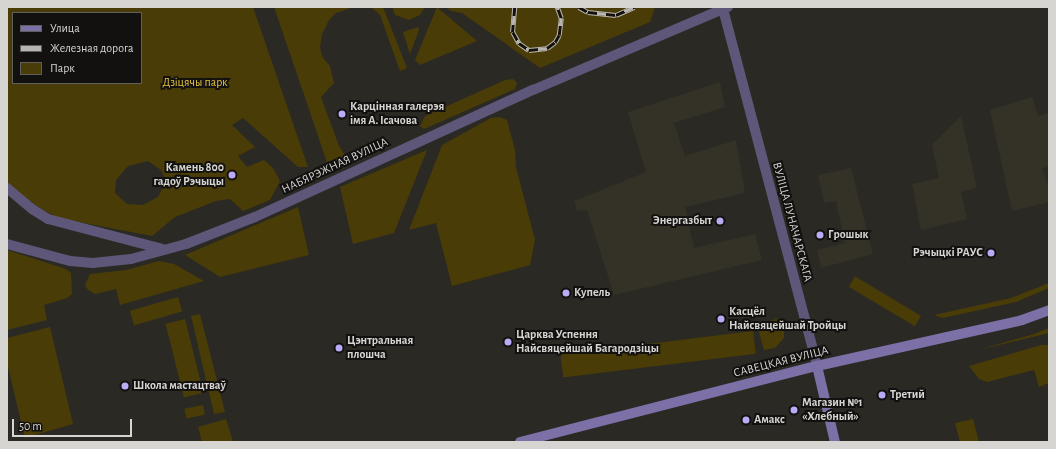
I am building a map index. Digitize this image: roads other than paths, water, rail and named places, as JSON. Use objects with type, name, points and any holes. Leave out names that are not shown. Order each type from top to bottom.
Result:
[{"type":"street","name":"НАБЯРЭЖНАЯ ВУЛІЦА","points":[[7,244],[70,261],[93,263],[131,259],[186,244],[255,217],[533,90],[726,8]]},
{"type":"street","name":"ВУЛІЦА ЛУНАЧАРСКАГА","points":[[726,8],[835,442]]},
{"type":"street","points":[[7,188],[32,209],[48,219],[164,250]]},
{"type":"street","name":"САВЕЦКАЯ ВУЛІЦА","points":[[520,442],[817,366],[1022,320],[1049,310]]},
{"type":"railway","points":[[515,7],[513,32],[519,43],[529,50],[547,48],[555,42],[559,35],[561,18],[557,7]]},
{"type":"railway","points":[[579,7],[588,12],[616,15],[634,7]]},
{"type":"place","name":"Карцінная галерэя імя А. Ісачова","points":[[342,114]]},
{"type":"place","name":"Камень 800 гадоў Рэчыцы","points":[[232,175]]},
{"type":"place","name":"Энергазбыт","points":[[720,221]]},
{"type":"place","name":"Грошык","points":[[820,235]]},
{"type":"place","name":"Рэчыцкі РАУС","points":[[991,253]]},
{"type":"place","name":"Купель","points":[[566,293]]},
{"type":"place","name":"Касцёл Найсвяцейшай Тройцы","points":[[721,319]]},
{"type":"place","name":"Царква Успення Найсвяцейшай Багародзіцы","points":[[508,342]]},
{"type":"place","name":"Цэнтральная плошча","points":[[339,348]]},
{"type":"place","name":"Школа мастацтваў","points":[[125,386]]},
{"type":"place","name":"Третий","points":[[882,395]]},
{"type":"place","name":"Магазин №1 «Хлебный»","points":[[794,410]]},
{"type":"place","name":"Амакс","points":[[746,420]]},
{"type":"park label","name":"Дзіцячы парк","points":[[195,83]]}]
